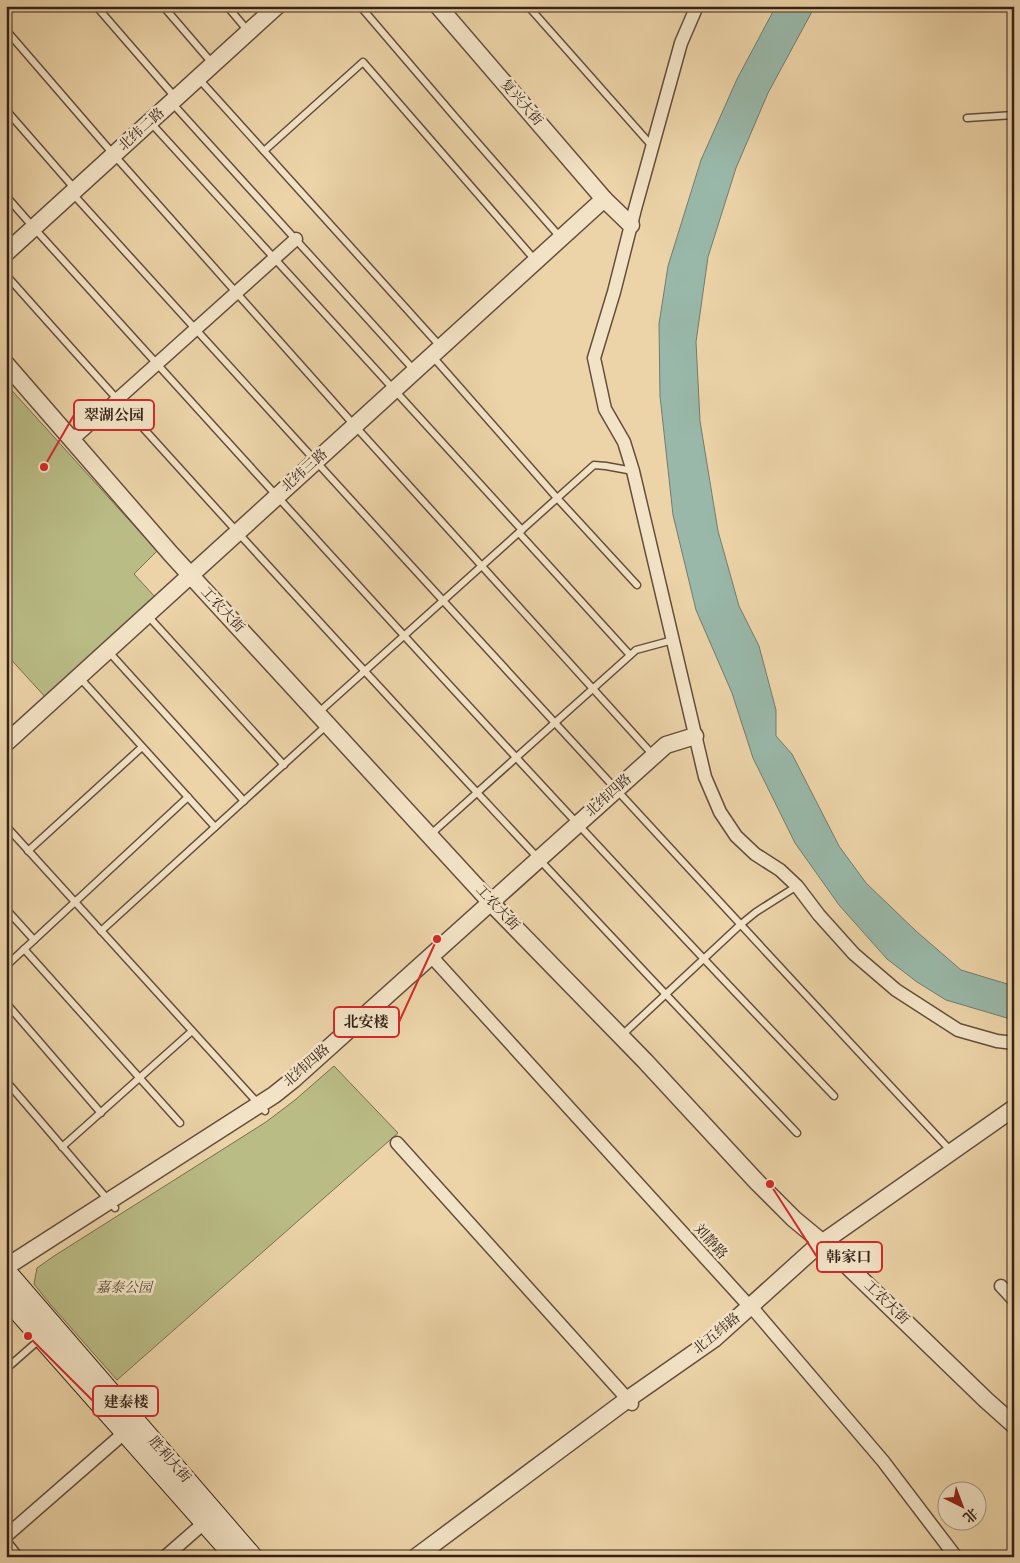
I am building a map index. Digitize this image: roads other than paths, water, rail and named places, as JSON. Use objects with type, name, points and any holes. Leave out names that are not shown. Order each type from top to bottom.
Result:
[{"type":"main road","name":"胜利大街","points":[[7,1272],[235,1557]]},
{"type":"main road","name":"胜利大街","points":[[6,1298],[42,1338],[131,1427],[253,1557]]},
{"type":"street","name":"北纬二路","points":[[6,253],[277,6]]},
{"type":"street","name":"复兴大街","points":[[438,6],[604,199],[631,225]]},
{"type":"street","points":[[697,6],[681,43],[614,292],[594,358],[605,409],[624,442],[633,471],[705,777],[720,812],[736,836],[754,854],[780,870],[797,886],[819,916],[854,954],[896,990],[958,1030],[997,1041],[1014,1043]]},
{"type":"street","name":"北纬三路","points":[[6,743],[604,199]]},
{"type":"street","points":[[72,440],[296,239]]},
{"type":"street","name":"工农大街","points":[[6,364],[190,575],[430,835],[491,907],[765,1201],[788,1224],[822,1247]]},
{"type":"street","name":"北纬四路","points":[[7,1272],[300,1084],[491,907],[539,859],[666,745],[695,736]]},
{"type":"street","name":"工农大街","points":[[491,907],[621,1037],[794,1220],[1014,1425]]},
{"type":"street","name":"刘静路","points":[[434,959],[752,1309],[883,1461],[956,1557]]},
{"type":"street","name":"北五纬路","points":[[416,1557],[630,1401],[711,1348],[822,1247],[1014,1108]]},
{"type":"street","points":[[397,1143],[630,1401]]},
{"type":"street","points":[[1001,1286],[1014,1300]]},
{"type":"street","name":"北五纬路","points":[[426,1557],[630,1401]]},
{"type":"street","points":[[6,1537],[131,1427]]},
{"type":"street","points":[[165,1557],[206,1522]]},
{"type":"lane","points":[[96,6],[174,100],[415,371]]},
{"type":"lane","points":[[163,6],[213,64]]},
{"type":"lane","points":[[227,6],[249,32]]},
{"type":"lane","points":[[360,6],[455,118],[561,238]]},
{"type":"lane","points":[[528,6],[652,146]]},
{"type":"lane","points":[[6,30],[236,293],[592,690],[654,756]]},
{"type":"lane","points":[[264,151],[363,62],[536,261]]},
{"type":"lane","points":[[198,78],[264,151],[436,351],[557,498],[637,585]]},
{"type":"lane","points":[[6,110],[74,191],[315,462],[740,925],[952,1152]]},
{"type":"lane","points":[[967,118],[1014,115]]},
{"type":"lane","points":[[150,122],[394,390],[630,655]]},
{"type":"lane","points":[[6,196],[277,497],[703,960],[834,1096]]},
{"type":"lane","points":[[6,275],[237,533],[477,793],[797,1133]]},
{"type":"lane","points":[[101,931],[284,764],[365,671],[594,466],[606,466],[633,471]]},
{"type":"lane","points":[[147,614],[284,764]]},
{"type":"lane","points":[[430,835],[636,650],[673,640]]},
{"type":"lane","points":[[108,650],[244,800]]},
{"type":"lane","points":[[78,677],[215,827]]},
{"type":"lane","points":[[28,851],[142,747]]},
{"type":"lane","points":[[6,966],[188,798]]},
{"type":"lane","points":[[6,826],[263,1108]]},
{"type":"lane","points":[[621,1037],[740,925],[756,912],[797,886]]},
{"type":"lane","points":[[6,909],[34,940]]},
{"type":"lane","points":[[24,949],[180,1123]]},
{"type":"lane","points":[[6,1003],[101,1113]]},
{"type":"lane","points":[[62,1147],[192,1031]]},
{"type":"lane","points":[[6,1081],[112,1204]]},
{"type":"lane","points":[[6,1369],[42,1338]]},
{"type":"lane","points":[[6,1537],[20,1557]]},
{"type":"place","name":"翠湖公园","points":[[44,467]]},
{"type":"place","name":"北安楼","points":[[437,939]]},
{"type":"place","name":"韩家口","points":[[770,1184]]},
{"type":"place","name":"建泰楼","points":[[28,1336]]},
{"type":"park label","name":"嘉泰公园","points":[[124,1288]]}]
